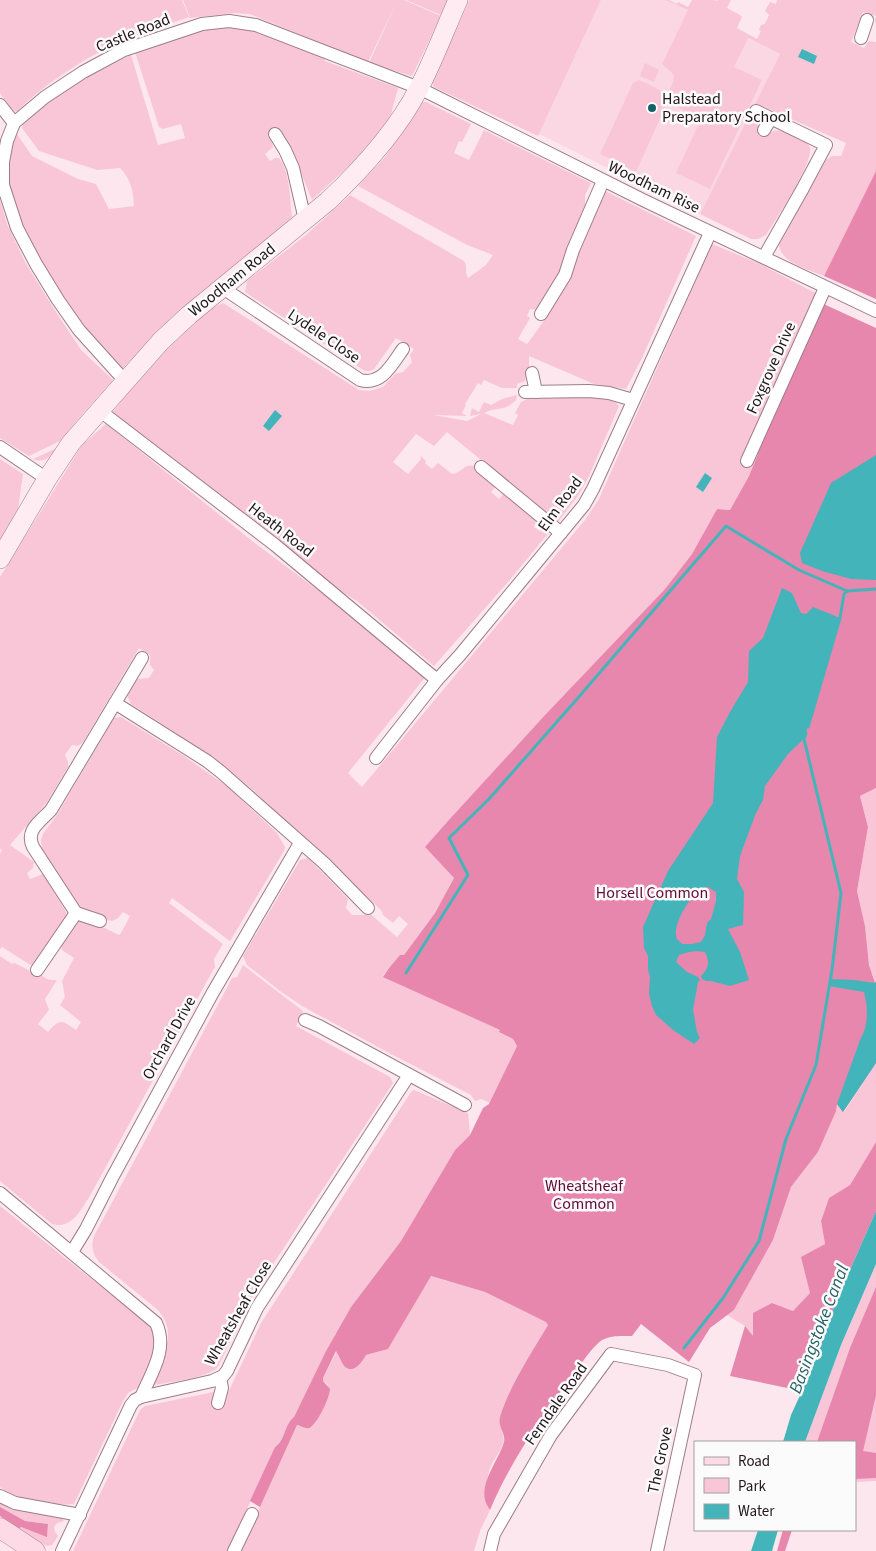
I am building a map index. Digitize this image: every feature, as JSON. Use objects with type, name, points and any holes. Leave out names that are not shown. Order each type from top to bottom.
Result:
[{"type":"main road","points":[[0,1528],[34,1551]]},
{"type":"street","name":"Woodham Road","points":[[0,559],[47,479],[71,443],[161,341],[188,315],[306,220],[348,182],[377,150],[401,118],[419,88],[458,0]]},
{"type":"street","name":"Castle Road","points":[[14,123],[45,97],[84,72],[124,50],[202,24],[216,22],[229,21],[256,25],[419,88]]},
{"type":"street","name":"Woodham Rise","points":[[419,88],[603,181],[764,257],[824,288],[876,311]]},
{"type":"street","points":[[0,105],[14,123],[7,141],[3,162],[3,185],[17,228],[36,264],[79,330],[125,381]]},
{"type":"street","points":[[756,110],[830,147],[803,188],[764,257]]},
{"type":"street","points":[[764,130],[771,118]]},
{"type":"street","points":[[275,134],[293,168],[306,220]]},
{"type":"street","points":[[541,314],[565,275],[603,181]]},
{"type":"street","name":"Elm Road","points":[[376,758],[437,680],[460,655],[584,505],[710,233]]},
{"type":"street","name":"Lydele Close","points":[[223,288],[360,380],[370,381],[381,377],[403,349]]},
{"type":"street","name":"Foxgrove Drive","points":[[747,461],[824,288]]},
{"type":"street","points":[[532,373],[530,392],[589,390],[609,393],[633,400]]},
{"type":"street","name":"Heath Road","points":[[100,410],[275,545],[437,680]]},
{"type":"street","points":[[0,447],[47,479]]},
{"type":"street","points":[[481,467],[561,533]]},
{"type":"street","points":[[100,921],[76,913],[30,840],[30,834],[51,810],[142,658]]},
{"type":"street","points":[[115,703],[214,766],[324,863],[362,904]]},
{"type":"street","name":"Orchard Drive","points":[[72,1252],[212,994],[300,843]]},
{"type":"street","points":[[37,970],[76,913]]},
{"type":"street","points":[[306,1020],[465,1106]]},
{"type":"street","name":"Wheatsheaf Close","points":[[141,1397],[212,1381],[220,1378],[227,1372],[256,1308],[409,1075]]},
{"type":"street","points":[[0,1193],[156,1323],[160,1336],[161,1347],[141,1397],[131,1405],[62,1551]]},
{"type":"street","name":"Ferndale Road","points":[[490,1551],[494,1534],[551,1435],[611,1354],[668,1365],[695,1375]]},
{"type":"street","name":"The Grove","points":[[657,1551],[695,1375]]},
{"type":"street","points":[[218,1403],[222,1388],[220,1378]]},
{"type":"street","points":[[0,1496],[15,1503],[80,1515]]},
{"type":"street","points":[[234,1551],[252,1514]]},
{"type":"shaded area","name":"Halstead Preparatory School","points":[[601,0],[665,0],[780,54],[700,214],[539,134]]},
{"type":"green space","points":[[0,0],[182,0],[189,17],[131,37],[100,52],[62,75],[17,111],[13,112],[0,93]]},
{"type":"green space","points":[[183,0],[404,0],[441,16],[412,76],[369,63],[397,1],[368,62],[250,14],[234,13],[190,18]]},
{"type":"green space","points":[[406,0],[448,0],[441,15]]},
{"type":"green space","points":[[469,0],[601,0],[538,136],[434,87],[431,81]]},
{"type":"green space","points":[[665,0],[677,4],[678,2],[688,7],[692,0],[731,0],[727,8],[742,17],[737,28],[757,39],[761,31],[759,30],[761,25],[765,24],[769,15],[765,11],[770,2],[776,4],[777,0],[876,0],[876,16],[863,12],[851,42],[864,48],[869,41],[876,42],[876,171],[824,276],[790,261],[785,257],[779,245],[826,160],[832,156],[841,156],[846,143],[757,104],[751,116],[757,119],[759,123],[758,129],[769,134],[773,131],[784,132],[808,144],[810,155],[800,178],[766,235],[758,239],[751,239],[700,214],[780,54],[748,38],[734,67],[762,80],[710,189],[676,173],[702,117],[708,120],[709,117],[682,109],[674,102],[671,96],[670,90],[674,75],[662,64],[688,10]]},
{"type":"green space","points":[[210,26],[240,28],[271,36],[325,57],[325,61],[398,88],[391,114],[385,125],[353,162],[312,200],[290,145],[278,131],[270,136],[273,147],[265,154],[270,161],[279,158],[283,164],[289,186],[292,217],[120,371],[83,327],[45,272],[29,244],[6,185],[6,162],[14,135],[17,134],[32,156],[78,179],[96,184],[109,209],[134,206],[131,186],[127,176],[120,168],[97,170],[39,151],[22,128],[24,122],[48,101],[76,83],[131,55],[158,145],[185,138],[181,124],[163,129],[159,127],[134,49]]},
{"type":"green space","points":[[645,63],[659,70],[654,82],[640,76]]},
{"type":"green space","points":[[639,80],[660,91],[668,101],[636,172],[600,154],[633,83]]},
{"type":"green space","points":[[423,102],[471,124],[462,142],[459,141],[454,153],[469,160],[484,130],[591,183],[585,195],[585,211],[557,280],[537,310],[530,309],[527,316],[530,318],[518,339],[527,344],[540,327],[562,290],[605,191],[696,236],[642,358],[626,389],[594,384],[529,356],[529,374],[527,374],[525,381],[517,384],[517,388],[502,388],[484,380],[481,385],[478,383],[465,404],[462,413],[467,416],[434,415],[467,421],[481,414],[470,416],[472,408],[479,412],[484,402],[491,405],[502,399],[517,395],[516,400],[512,404],[484,413],[513,425],[518,415],[515,413],[521,402],[527,399],[602,397],[615,402],[619,406],[589,476],[578,496],[557,523],[447,432],[434,446],[416,434],[393,462],[408,474],[421,459],[421,456],[432,469],[438,463],[452,474],[465,467],[475,466],[495,483],[496,486],[491,492],[499,499],[505,492],[535,517],[534,527],[540,531],[544,528],[551,530],[434,666],[357,601],[336,588],[112,413],[173,343],[212,309],[223,303],[359,390],[370,391],[383,387],[395,374],[403,372],[412,362],[410,355],[414,349],[396,338],[374,369],[365,371],[245,292],[247,281],[306,235],[350,195],[464,261],[468,278],[486,265],[493,255],[467,245],[358,186],[385,157]]},
{"type":"green space","points":[[876,171],[876,299],[824,276]]},
{"type":"green space","points":[[0,200],[7,224],[25,262],[54,309],[81,350],[113,380],[60,441],[29,456],[0,438]]},
{"type":"green space","points":[[712,244],[758,263],[817,294],[749,476],[730,510],[717,509],[692,554],[665,589],[545,715],[425,847],[454,878],[435,913],[404,955],[400,955],[383,976],[500,1030],[499,1032],[513,1039],[517,1046],[490,1103],[481,1099],[475,1101],[471,1095],[302,1006],[247,965],[243,956],[300,860],[308,858],[348,899],[346,908],[352,915],[369,913],[397,937],[408,924],[399,916],[393,923],[383,915],[381,910],[253,790],[212,756],[131,704],[127,695],[137,679],[149,678],[154,670],[150,665],[150,655],[139,648],[83,742],[78,746],[72,745],[65,755],[68,767],[47,802],[10,845],[34,862],[33,868],[27,873],[30,879],[43,874],[67,915],[35,966],[2,947],[0,949],[0,854],[2,850],[0,849],[0,577],[82,445],[106,424],[256,544],[427,675],[348,773],[362,787],[585,520],[599,499]]},
{"type":"green space","name":"Wheatsheaf Common","points":[[817,301],[876,328],[876,788],[860,796],[868,827],[857,891],[865,926],[869,965],[875,983],[876,981],[876,1063],[843,1112],[837,1104],[836,1111],[818,1152],[791,1187],[773,1240],[734,1310],[710,1328],[689,1362],[641,1324],[632,1336],[609,1337],[598,1343],[587,1355],[528,1438],[498,1491],[490,1510],[484,1493],[489,1475],[504,1442],[499,1420],[515,1381],[548,1325],[546,1322],[485,1292],[431,1276],[388,1349],[366,1355],[357,1366],[351,1369],[344,1366],[336,1351],[323,1378],[323,1381],[330,1389],[328,1398],[312,1426],[304,1428],[297,1425],[260,1507],[250,1501],[275,1447],[281,1441],[288,1424],[294,1417],[326,1351],[351,1307],[401,1241],[455,1150],[470,1135],[483,1108],[489,1104],[517,1046],[513,1039],[499,1032],[500,1030],[383,977],[400,955],[404,955],[435,913],[454,878],[425,847],[545,715],[665,589],[692,554],[717,509],[730,510],[749,476],[758,454],[751,442]]},
{"type":"green space","points":[[57,448],[44,460],[33,459]]},
{"type":"green space","points":[[0,459],[23,474],[18,509],[0,540]]},
{"type":"green space","points":[[121,717],[184,756],[228,787],[277,833],[285,847],[230,941],[172,898],[169,903],[223,944],[214,959],[215,967],[91,1194],[71,1221],[59,1225],[52,1224],[0,1181],[0,956],[12,964],[15,963],[47,979],[57,980],[45,999],[49,1010],[38,1024],[48,1032],[55,1024],[61,1022],[76,1030],[81,1022],[60,1005],[65,997],[62,981],[74,958],[62,950],[61,946],[76,918],[82,917],[119,935],[130,916],[123,912],[112,921],[80,912],[39,849],[42,847],[41,840],[43,834],[57,815],[114,718]]},
{"type":"green space","points":[[876,788],[875,983],[869,965],[865,926],[857,891],[868,827],[860,796]]},
{"type":"green space","points":[[243,965],[303,1011],[296,1026],[390,1077],[393,1083],[254,1293],[218,1367],[197,1377],[154,1385],[168,1337],[164,1319],[158,1310],[99,1262],[92,1246],[93,1240],[232,978],[237,977]]},
{"type":"green space","points":[[876,1063],[876,1142],[850,1185],[829,1198],[821,1221],[825,1244],[802,1257],[810,1293],[793,1311],[772,1303],[753,1337],[745,1326],[727,1315],[734,1310],[773,1240],[791,1187],[818,1152],[837,1104],[844,1112]]},
{"type":"green space","points":[[414,1090],[468,1113],[470,1135],[455,1150],[401,1241],[351,1307],[326,1351],[281,1441],[275,1447],[228,1551],[73,1551],[140,1410],[145,1406],[219,1391],[227,1395],[261,1323]]},
{"type":"green space","points":[[876,1142],[876,1211],[838,1297],[802,1391],[730,1376],[745,1326],[753,1336],[753,1313],[772,1303],[793,1311],[810,1293],[801,1257],[825,1244],[821,1221],[829,1198],[850,1185]]},
{"type":"green space","points":[[0,1206],[145,1322],[155,1337],[151,1364],[139,1387],[128,1393],[122,1403],[74,1504],[56,1504],[25,1499],[0,1487]]},
{"type":"green space","points":[[876,1264],[876,1481],[856,1482],[856,1441],[805,1441],[841,1345]]},
{"type":"green space","points":[[430,1276],[485,1292],[547,1322],[548,1325],[521,1370],[503,1406],[500,1424],[504,1440],[500,1451],[490,1467],[487,1479],[487,1506],[490,1510],[480,1531],[474,1551],[240,1551],[297,1425],[305,1428],[328,1385],[323,1381],[323,1378],[337,1351],[343,1364],[351,1369],[357,1366],[366,1355],[388,1349]]},
{"type":"green space","points":[[876,1287],[876,1395],[863,1451],[876,1453],[876,1478],[856,1479],[856,1441],[817,1441],[850,1348]]},
{"type":"green space","points":[[0,1503],[32,1512],[61,1517],[64,1521],[57,1523],[54,1527],[58,1536],[52,1545],[47,1546],[19,1529],[21,1527],[47,1536],[48,1524],[25,1521],[0,1507]]},
{"type":"green space","points":[[0,1507],[25,1521],[48,1524],[47,1537],[21,1527],[19,1529],[0,1516]]},
{"type":"green space","points":[[783,1531],[792,1531],[785,1551],[777,1551]]},
{"type":"water","points":[[802,49],[817,56],[814,64],[798,57]]},
{"type":"water","points":[[275,410],[282,416],[269,431],[263,426]]},
{"type":"water","points":[[876,455],[876,580],[851,579],[802,563],[800,553],[831,483]]},
{"type":"water","points":[[705,473],[712,478],[703,492],[696,487]]},
{"type":"water","points":[[782,588],[792,593],[801,613],[806,614],[813,607],[840,618],[804,739],[788,754],[765,786],[763,800],[756,813],[740,856],[737,879],[744,892],[743,925],[728,929],[740,952],[749,980],[730,986],[702,979],[701,976],[708,965],[705,952],[698,951],[679,955],[676,962],[700,980],[693,1010],[700,1038],[694,1044],[673,1030],[656,1015],[652,1006],[649,994],[648,956],[644,948],[643,927],[668,871],[713,803],[717,737],[748,682],[749,651],[763,638]],"holes":[[[708,887],[716,892],[716,901],[711,919],[707,923],[705,935],[701,942],[682,944],[677,939],[676,933],[679,919],[687,905],[704,888]]]},
{"type":"water","points":[[830,979],[875,983],[876,981],[876,1063],[843,1112],[837,1104],[865,1028],[866,1004],[864,992],[829,986]]},
{"type":"water","name":"Basingstoke Canal","points":[[876,1211],[876,1264],[841,1345],[805,1441],[783,1441],[791,1415],[838,1297]]},
{"type":"water","points":[[758,1531],[778,1531],[772,1551],[751,1551]]},
{"type":"waterway","points":[[406,973],[468,875],[449,838],[489,799],[726,526],[799,570],[847,591],[876,589]]},
{"type":"waterway","points":[[808,727],[840,618],[844,594],[847,591]]},
{"type":"waterway","points":[[684,1348],[723,1298],[759,1241],[786,1139],[816,1065],[832,970],[841,893],[804,739],[806,733]]},
{"type":"place","name":"Halstead Preparatory School","points":[[652,108]]},
{"type":"park label","name":"Horsell Common","points":[[652,893]]}]
